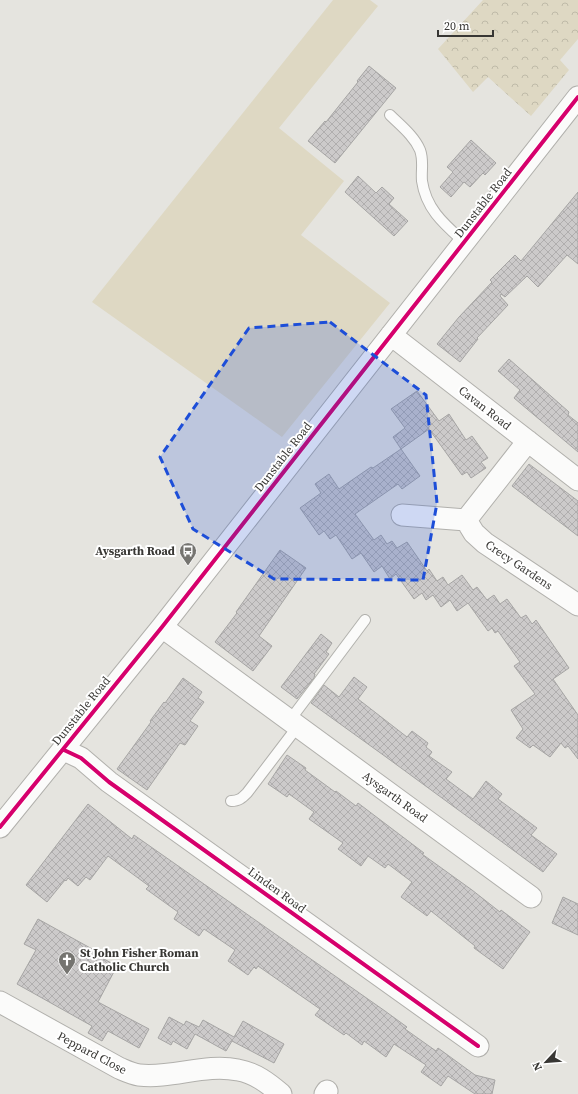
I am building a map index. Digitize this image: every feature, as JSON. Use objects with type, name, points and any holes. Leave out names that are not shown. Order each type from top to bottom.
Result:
[{"type":"street","name":"Dunstable Road","points":[[0,827],[64,750],[162,627],[578,97]]},
{"type":"street","name":"Cavan Road","points":[[391,335],[578,480]]},
{"type":"street","points":[[402,514],[466,520],[528,441]]},
{"type":"street","name":"Crecy Gardens","points":[[466,520],[474,533],[485,543],[578,605]]},
{"type":"street","name":"Aysgarth Road","points":[[162,627],[531,897]]},
{"type":"street","name":"Linden Road","points":[[64,750],[81,758],[110,782],[478,1046]]},
{"type":"street","name":"Peppard Close","points":[[0,1002],[119,1068],[131,1073],[149,1075],[205,1069],[238,1070],[253,1075],[266,1082],[281,1094]]},
{"type":"lane","points":[[390,115],[412,137],[420,150],[423,163],[423,185],[430,207],[441,222],[464,242]]},
{"type":"lane","points":[[231,801],[237,801],[247,793],[365,620]]},
{"type":"highlighted area","points":[[330,322],[426,395],[437,503],[423,580],[274,579],[193,529],[160,457],[249,328]]},
{"type":"green space","points":[[333,0],[370,0],[378,6],[279,128],[344,181],[301,235],[390,303],[282,437],[92,302]]},
{"type":"green space","points":[[483,0],[578,0],[578,39],[560,60],[569,70],[531,116],[488,77],[473,92],[438,49]]},
{"type":"building","points":[[369,66],[396,88],[335,163],[308,141],[325,121],[326,122]]},
{"type":"building","points":[[471,140],[496,163],[485,175],[483,173],[470,187],[464,182],[451,197],[440,187],[453,172],[447,167]]},
{"type":"building","points":[[358,176],[376,193],[382,187],[394,198],[389,204],[408,221],[394,236],[345,192]]},
{"type":"building","points":[[578,192],[578,264],[567,255],[538,287],[527,276],[505,297],[501,294],[500,296],[508,305],[477,338],[478,339],[460,362],[437,344],[459,317],[492,282],[490,280],[515,255],[521,261]]},
{"type":"building","points":[[509,359],[569,412],[568,415],[578,423],[578,452],[514,398],[520,390],[498,371]]},
{"type":"building","points":[[417,391],[439,421],[449,414],[466,440],[472,436],[488,458],[481,462],[486,468],[471,478],[467,472],[462,475],[429,429],[401,449],[393,437],[405,428],[391,409]]},
{"type":"building","points":[[401,449],[420,476],[402,489],[398,484],[355,514],[374,540],[381,535],[387,544],[392,541],[397,548],[407,542],[427,571],[429,569],[437,581],[443,577],[448,585],[462,575],[473,590],[477,587],[487,600],[494,595],[500,604],[507,599],[521,618],[526,615],[532,624],[536,620],[569,668],[553,679],[578,715],[578,759],[568,746],[565,748],[561,743],[550,757],[533,745],[530,748],[516,738],[523,729],[511,710],[535,694],[514,666],[520,662],[498,631],[495,633],[492,628],[488,631],[468,603],[457,611],[450,600],[441,607],[433,595],[426,600],[422,593],[414,599],[396,574],[390,579],[382,566],[374,572],[361,553],[352,559],[336,535],[330,539],[324,531],[319,535],[300,508],[321,493],[315,484],[329,474],[339,489]]},
{"type":"building","points":[[529,464],[578,501],[578,536],[512,486]]},
{"type":"building","points":[[280,550],[306,568],[259,636],[272,646],[253,671],[215,642],[237,613],[236,612]]},
{"type":"building","points":[[321,634],[332,643],[326,652],[329,654],[314,674],[314,678],[297,699],[281,687]]},
{"type":"building","points":[[354,677],[367,687],[358,699],[407,737],[412,731],[428,743],[426,747],[432,752],[429,756],[452,772],[446,779],[473,799],[486,781],[502,794],[498,799],[537,828],[531,835],[557,854],[543,872],[311,703],[324,685],[339,697]]},
{"type":"building","points":[[183,678],[202,692],[198,698],[204,702],[190,721],[198,726],[185,745],[180,743],[147,790],[117,769],[151,722],[150,721]]},
{"type":"building","points":[[287,755],[306,768],[305,770],[335,792],[336,791],[356,806],[358,803],[424,853],[422,854],[500,912],[501,910],[530,932],[503,969],[474,948],[475,946],[431,911],[427,916],[401,897],[412,882],[388,864],[385,868],[368,856],[361,866],[338,849],[343,843],[309,819],[314,812],[289,794],[287,797],[268,784]]},
{"type":"building","points":[[88,804],[132,839],[134,835],[385,1011],[407,1027],[405,1029],[436,1051],[438,1048],[475,1075],[495,1080],[492,1094],[475,1094],[448,1076],[441,1086],[421,1072],[426,1065],[394,1044],[386,1057],[364,1041],[362,1045],[346,1033],[344,1035],[315,1015],[320,1009],[258,966],[256,969],[254,967],[248,975],[228,961],[235,950],[204,929],[199,936],[174,919],[178,912],[146,889],[149,886],[108,856],[90,880],[86,877],[78,886],[68,878],[47,902],[26,885]]},
{"type":"building","points":[[563,897],[578,904],[578,935],[552,923]]},
{"type":"building","name":"St John Fisher Roman Catholic Church","points":[[38,919],[103,955],[102,958],[117,966],[98,1002],[149,1029],[139,1048],[108,1031],[102,1041],[88,1033],[92,1026],[17,984],[36,950],[24,944]]},
{"type":"building","points":[[169,1017],[184,1025],[186,1021],[199,1027],[203,1020],[234,1037],[243,1021],[284,1044],[274,1063],[232,1041],[226,1051],[195,1034],[187,1049],[173,1041],[171,1045],[158,1038]]},
{"type":"cycle path","points":[[0,827],[162,627],[578,97]]},
{"type":"cycle path","points":[[64,750],[81,758],[109,782],[478,1046]]},
{"type":"place","name":"Aysgarth Road","points":[[188,566]]},
{"type":"place","name":"St John Fisher Roman Catholic Church","points":[[67,975]]}]
